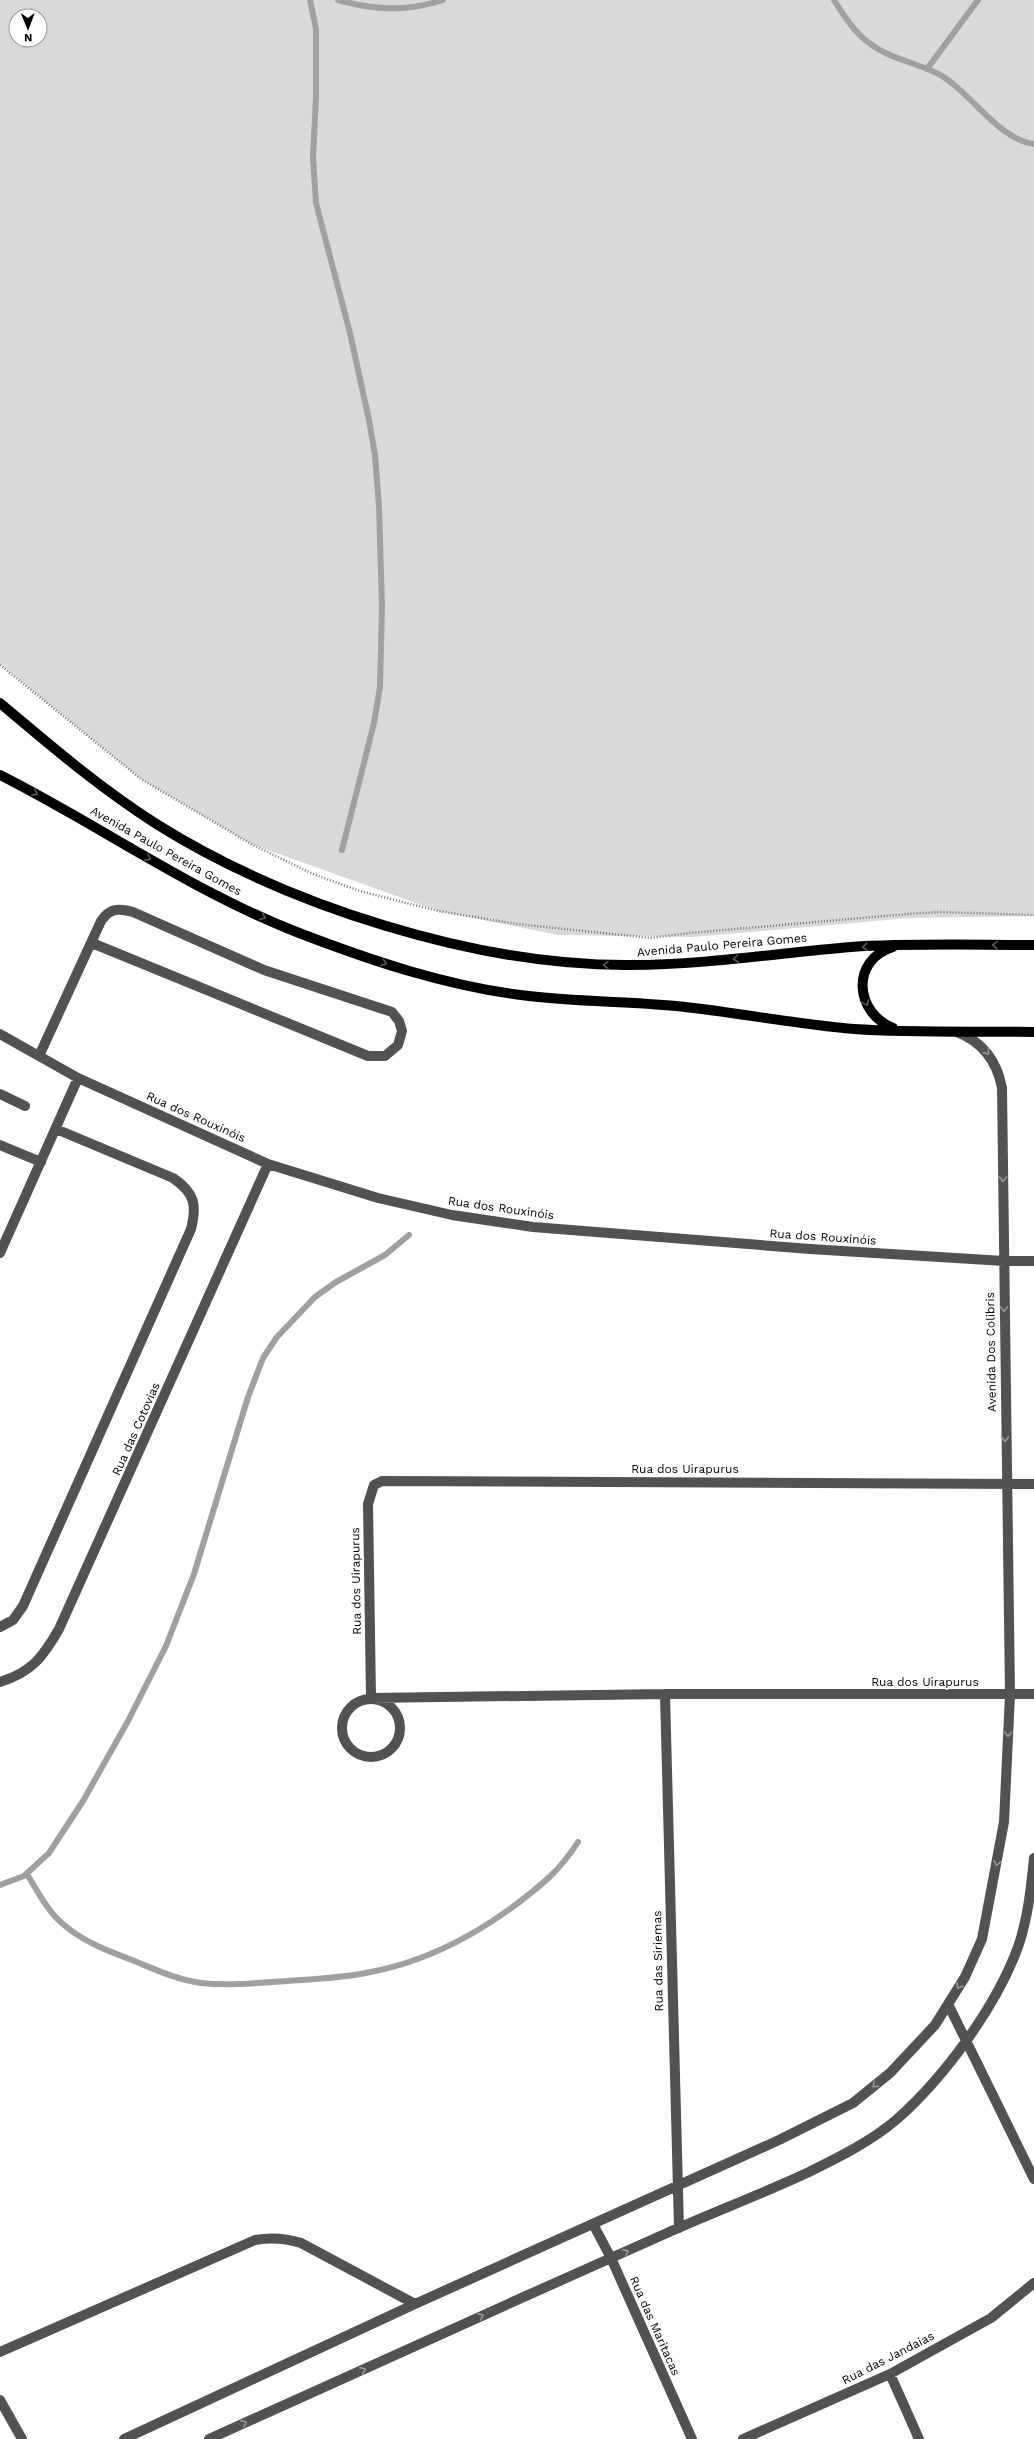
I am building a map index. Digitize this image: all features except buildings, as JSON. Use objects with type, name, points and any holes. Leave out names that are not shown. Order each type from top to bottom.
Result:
[{"type":"main road","name":"Avenida Paulo Pereira Gomes","points":[[0,703],[105,790],[190,844],[296,895],[446,942],[540,960],[630,965],[687,963],[786,953],[903,944],[1034,945]]},
{"type":"main road","name":"Avenida Paulo Pereira Gomes","points":[[0,775],[56,804],[178,875],[230,903],[296,932],[396,967],[471,987],[530,996],[644,1003],[854,1029],[1034,1032]]},
{"type":"main road","points":[[903,944],[885,950],[870,963],[864,975],[862,989],[865,1002],[876,1018],[887,1026],[905,1031]]},
{"type":"street","points":[[39,1056],[92,943],[108,912],[119,908],[133,912],[264,970],[392,1012],[399,1021],[402,1031],[398,1045],[385,1056],[368,1056],[92,943]]},
{"type":"street","name":"Avenida Dos Colibris","points":[[124,2439],[414,2304],[677,2187],[853,2103],[890,2073],[935,2025],[965,1977],[982,1938],[994,1883],[1004,1822],[1010,1695],[1001,1081],[992,1059],[981,1046],[955,1031]]},
{"type":"street","name":"Rua dos Rouxinóis","points":[[0,1034],[78,1078],[268,1164],[385,1200],[452,1215],[533,1227],[810,1250],[1004,1261],[1034,1261]]},
{"type":"street","points":[[0,1253],[78,1078]]},
{"type":"street","points":[[0,1094],[25,1106]]},
{"type":"street","points":[[0,1627],[13,1620],[23,1606],[192,1229],[196,1212],[194,1200],[185,1186],[173,1178],[56,1128]]},
{"type":"street","points":[[0,1145],[41,1162]]},
{"type":"street","name":"Rua das Cotovias","points":[[0,1682],[14,1677],[32,1667],[45,1652],[59,1629],[268,1164]]},
{"type":"street","name":"Rua dos Uirapurus","points":[[1010,1695],[664,1694],[370,1698],[368,1504],[374,1485],[382,1481],[1034,1484]]},
{"type":"street","name":"Rua das Siriemas","points":[[664,1694],[679,2228]]},
{"type":"street","points":[[1010,1695],[1034,1694]]},
{"type":"street","points":[[370,1698],[386,1702],[393,1708],[400,1718],[401,1730],[398,1742],[390,1752],[378,1757],[366,1757],[354,1753],[346,1744],[342,1732],[343,1720],[348,1709],[358,1701],[370,1698]]},
{"type":"street","points":[[209,2439],[611,2258],[778,2186],[850,2152],[895,2121],[934,2082],[966,2042],[998,1987],[1018,1947],[1030,1901],[1034,1858]]},
{"type":"street","points":[[948,2004],[1034,2179]]},
{"type":"street","name":"Rua das Maritacas","points":[[593,2224],[611,2258],[692,2439]]},
{"type":"street","points":[[0,2352],[255,2240],[271,2237],[285,2238],[301,2243],[414,2304]]},
{"type":"street","name":"Rua das Jandaias","points":[[743,2439],[890,2374],[991,2318],[1034,2283]]},
{"type":"street","points":[[890,2374],[919,2439]]},
{"type":"street","points":[[0,2400],[22,2439]]},
{"type":"path","points":[[0,666],[141,779],[251,844],[326,879],[360,891],[438,912],[517,924],[650,938],[690,933],[940,912],[1034,915]]},
{"type":"shaded area","points":[[0,0],[1034,0],[1034,916],[909,918],[694,937],[559,935],[438,911],[251,844],[141,779],[0,664]]},
{"type":"waterway","points":[[310,0],[316,29],[316,97],[313,158],[316,203],[350,333],[369,420],[375,455],[379,506],[382,607],[380,687],[374,723],[342,850]]},
{"type":"waterway","points":[[338,0],[378,8],[403,8],[430,4],[443,0]]},
{"type":"waterway","points":[[834,0],[853,28],[868,42],[885,53],[933,71],[942,76],[1009,134],[1034,144]]},
{"type":"waterway","points":[[927,69],[978,0]]},
{"type":"waterway","points":[[0,1885],[24,1876],[49,1853],[83,1801],[128,1721],[166,1646],[194,1574],[248,1397],[263,1358],[277,1337],[315,1297],[336,1282],[385,1255],[409,1235]]},
{"type":"waterway","points":[[27,1874],[58,1920],[96,1946],[174,1977],[192,1982],[212,1984],[255,1983],[356,1975],[387,1969],[407,1963],[446,1947],[483,1927],[536,1889],[565,1861],[578,1842]]}]
